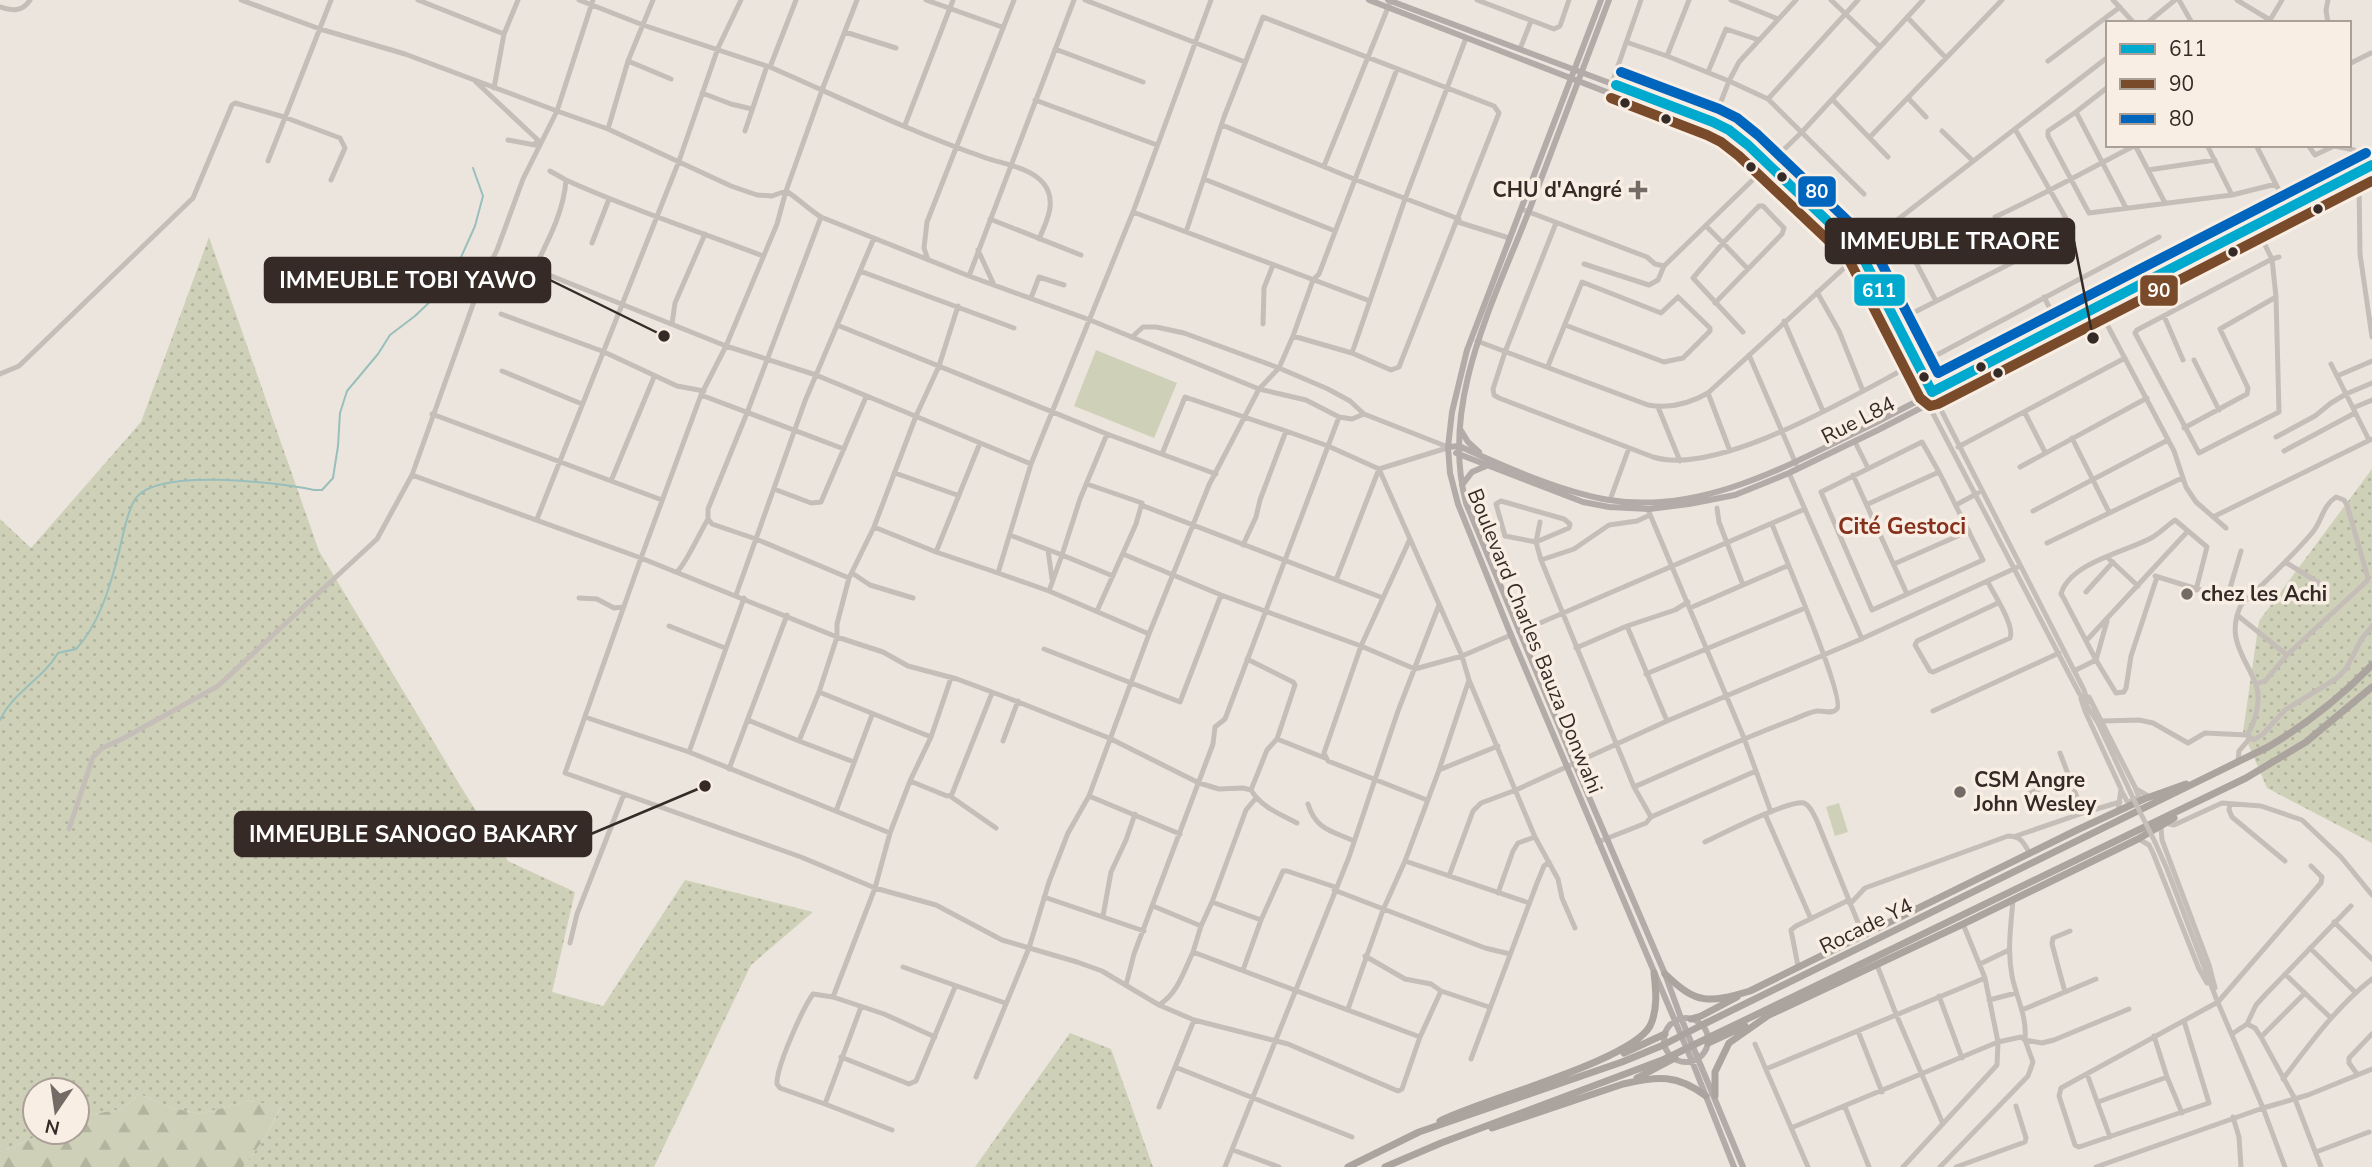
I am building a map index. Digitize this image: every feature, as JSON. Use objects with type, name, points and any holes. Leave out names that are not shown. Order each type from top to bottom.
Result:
[{"type":"highway","name":"Rocade Y4","points":[[1348,1167],[1419,1132],[1661,1046],[2298,730],[2372,665]]},
{"type":"highway","name":"Rocade Y4","points":[[1385,1167],[1441,1143],[1665,1059],[1710,1039],[2214,794],[2276,762],[2306,742],[2372,687]]},
{"type":"highway","points":[[1691,1019],[2118,811],[2203,779]]},
{"type":"highway","points":[[1710,1039],[1877,965],[2138,839],[2214,794]]},
{"type":"highway","points":[[1603,1060],[1642,1037],[1650,1026],[1656,1000],[1654,973]]},
{"type":"highway","points":[[1665,974],[1681,989],[1700,998],[1712,1000],[1750,991]]},
{"type":"highway","points":[[1441,1143],[1517,1121],[1623,1084],[1656,1077],[1682,1081],[1711,1096],[1715,1072],[1729,1043],[1769,1015]]},
{"type":"highway","points":[[1419,1132],[1476,1106],[1626,1052],[1665,1034]]},
{"type":"highway","points":[[1623,1084],[1675,1058]]},
{"type":"main road","points":[[1369,0],[1389,2],[1578,70],[1713,122],[1740,138],[1860,252],[1936,400]]},
{"type":"main road","points":[[1578,70],[1601,0]]},
{"type":"main road","points":[[1578,70],[1609,0]]},
{"type":"main road","points":[[1389,2],[1466,38],[1725,138],[1853,259],[1928,404]]},
{"type":"main road","name":"Boulevard Charles Bauza Donwahi","points":[[1578,70],[1478,341],[1461,412],[1458,450],[1466,503],[1665,974],[1678,1020]]},
{"type":"main road","points":[[1695,125],[1698,116]]},
{"type":"main road","name":"Rue L84","points":[[1448,447],[1583,502],[1609,508],[1649,512],[1735,495],[1789,473],[1797,465],[1924,396],[2365,164]]},
{"type":"main road","name":"Rue L84","points":[[1797,465],[1855,442],[2292,216],[2372,178]]},
{"type":"main road","name":"Boulevard Charles Bauza Donwahi","points":[[1525,210],[1509,238],[1467,350],[1452,412],[1448,447],[1450,473],[1458,504],[1598,842],[1654,973],[1744,1167]]},
{"type":"main road","points":[[2110,299],[2115,308]]},
{"type":"main road","points":[[1460,429],[1468,442],[1489,463],[1577,493],[1610,500],[1658,501],[1716,493],[1797,465]]},
{"type":"main road","points":[[1462,485],[1472,472],[1489,463]]},
{"type":"main road","points":[[1691,1019],[1702,1025],[1710,1039],[1695,1059],[1675,1058],[1666,1048],[1665,1034],[1678,1020],[1691,1019]]},
{"type":"main road","name":"Boulevard Charles Bauza Donwahi","points":[[1711,1096],[1734,1167]]},
{"type":"street","points":[[0,7],[21,9],[26,7],[30,0]]},
{"type":"street","points":[[241,0],[320,29],[405,54],[608,129],[731,186],[757,195],[772,196],[786,191]]},
{"type":"street","points":[[268,161],[331,0]]},
{"type":"street","points":[[418,0],[504,34]]},
{"type":"street","points":[[494,88],[504,34],[518,0]]},
{"type":"street","points":[[579,0],[592,2],[643,25],[769,67],[957,148],[1031,173],[1043,182],[1051,201],[1049,216],[1040,239]]},
{"type":"street","points":[[608,129],[628,61],[653,0]]},
{"type":"street","points":[[537,519],[679,161],[718,48],[741,0]]},
{"type":"street","points":[[745,131],[796,0]]},
{"type":"street","points":[[857,0],[822,90],[777,224],[703,393],[640,558],[565,773],[801,857],[875,888],[936,905],[1002,940],[1090,967],[1159,1005],[1194,1020],[1288,1044],[1398,1091],[1402,1088],[1420,1037],[1441,991]]},
{"type":"street","points":[[926,0],[1002,27]]},
{"type":"street","points":[[905,125],[953,0]]},
{"type":"street","points":[[928,260],[924,248],[927,222],[1014,0]]},
{"type":"street","points":[[969,276],[1074,0]]},
{"type":"street","points":[[1085,0],[1245,62]]},
{"type":"street","points":[[998,573],[1031,464],[1051,410],[1133,212],[1211,0]]},
{"type":"street","points":[[1477,0],[1558,29],[1569,0]]},
{"type":"street","points":[[1612,83],[1641,0]]},
{"type":"street","points":[[1667,56],[1689,0]]},
{"type":"street","points":[[1731,0],[1779,19]]},
{"type":"street","points":[[1713,122],[1739,62],[1796,0]]},
{"type":"street","points":[[1831,0],[1880,47]]},
{"type":"street","points":[[1768,99],[1858,0]]},
{"type":"street","points":[[1584,264],[1649,285],[1658,280],[1664,266],[1769,166],[1923,0]]},
{"type":"street","points":[[1870,137],[2003,0]]},
{"type":"street","points":[[2113,0],[2132,21]]},
{"type":"street","points":[[2150,21],[2177,0],[2191,21]]},
{"type":"street","points":[[2237,0],[2268,21]]},
{"type":"street","points":[[2271,21],[2282,0]]},
{"type":"street","points":[[2328,0],[2328,21]]},
{"type":"street","points":[[69,828],[93,757],[102,748],[218,686],[377,539],[412,475],[481,282],[497,250],[539,141],[557,111],[592,2]]},
{"type":"street","points":[[1324,166],[1389,2]]},
{"type":"street","points":[[2048,61],[2120,7]]},
{"type":"street","points":[[1186,232],[1260,21],[1266,16],[1494,106],[1499,113],[1399,367],[1391,370],[1352,353],[1293,336]]},
{"type":"street","points":[[1907,17],[1946,58]]},
{"type":"street","points":[[1520,49],[1531,20]]},
{"type":"street","points":[[1709,72],[1726,29],[1759,40]]},
{"type":"street","points":[[845,32],[896,48]]},
{"type":"street","points":[[1352,353],[1405,199],[1466,38]]},
{"type":"street","points":[[1626,42],[1709,72],[1768,99],[1864,194]]},
{"type":"street","points":[[1055,49],[1143,82]]},
{"type":"street","points":[[2351,63],[2371,52]]},
{"type":"street","points":[[1478,341],[1658,407],[1677,406],[1708,393],[1895,222],[2106,59]]},
{"type":"street","points":[[628,61],[671,79]]},
{"type":"street","points":[[976,1077],[1029,948],[1044,897],[1068,833],[1089,796],[1149,634],[1209,485],[1259,389],[1279,368],[1313,280],[1319,274],[1397,69]]},
{"type":"street","points":[[474,80],[539,141]]},
{"type":"street","points":[[2106,91],[2047,133],[2089,213],[2232,195],[2276,184]]},
{"type":"street","points":[[702,93],[752,109]]},
{"type":"street","points":[[1909,99],[1926,117]]},
{"type":"street","points":[[1035,100],[1157,145]]},
{"type":"street","points":[[1833,100],[1888,157]]},
{"type":"street","points":[[0,373],[19,366],[193,198],[235,103],[284,117],[340,138],[345,148],[331,180]]},
{"type":"street","points":[[2076,112],[2126,208]]},
{"type":"street","points":[[1222,125],[1509,238]]},
{"type":"street","points":[[1895,321],[2071,233],[2071,227],[2015,129]]},
{"type":"street","points":[[1941,131],[1973,160]]},
{"type":"street","points":[[508,140],[534,145],[539,141]]},
{"type":"street","points":[[2010,263],[1994,229],[1994,217],[2050,191],[2132,147]]},
{"type":"street","points":[[2137,147],[2165,203]]},
{"type":"street","points":[[2208,147],[2232,195]]},
{"type":"street","points":[[2257,147],[2292,216]]},
{"type":"street","points":[[2309,147],[2315,155],[2332,147]]},
{"type":"street","points":[[2339,147],[2354,150],[2365,164],[2372,153]]},
{"type":"street","points":[[2148,170],[2215,160]]},
{"type":"street","points":[[550,171],[609,199],[763,256]]},
{"type":"street","points":[[1204,179],[1335,231]]},
{"type":"street","points":[[566,180],[562,205],[534,269],[726,345],[816,376],[1031,464]]},
{"type":"street","points":[[2359,184],[2360,254],[2372,337]]},
{"type":"street","points":[[786,191],[821,217],[969,276],[1090,320],[1259,389],[1306,400],[1339,417],[1352,419],[1363,414]]},
{"type":"street","points":[[592,243],[609,199]]},
{"type":"street","points":[[1715,303],[1782,233],[1784,228],[1763,206],[1756,206],[1693,278],[1715,303],[1743,332]]},
{"type":"street","points":[[1525,210],[1664,266]]},
{"type":"street","points":[[1133,212],[1370,301]]},
{"type":"street","points":[[677,572],[708,520],[708,509],[821,217]]},
{"type":"street","points":[[990,219],[1081,255]]},
{"type":"street","points":[[1895,222],[1936,301]]},
{"type":"street","points":[[1556,223],[1505,352],[1493,389],[1494,395],[1629,448],[1666,461],[1680,461],[1730,451],[1782,432],[1909,367]]},
{"type":"street","points":[[1706,226],[1748,269]]},
{"type":"street","points":[[2259,233],[2275,258],[2279,412],[2201,453],[2197,452],[2136,335],[2137,330],[2275,258]]},
{"type":"street","points":[[672,324],[675,303],[705,234]]},
{"type":"street","points":[[1917,365],[2159,237]]},
{"type":"street","points":[[736,596],[794,432],[874,239]]},
{"type":"street","points":[[978,250],[994,285]]},
{"type":"street","points":[[1263,324],[1264,288],[1273,265]]},
{"type":"street","points":[[860,271],[1014,328]]},
{"type":"street","points":[[1031,298],[1039,277],[1065,285]]},
{"type":"street","points":[[1548,366],[1582,282],[1661,313],[1678,297],[1710,331],[1683,358],[1664,362],[1565,325]]},
{"type":"street","points":[[1817,292],[1839,331],[1863,390]]},
{"type":"street","points":[[2184,428],[2249,392],[2220,329],[2276,297]]},
{"type":"street","points":[[2044,298],[2059,326]]},
{"type":"street","points":[[799,741],[837,637],[837,624],[851,575],[874,527],[916,416],[939,366],[958,306]]},
{"type":"street","points":[[501,314],[602,351],[654,377],[703,393],[794,432],[844,449]]},
{"type":"street","points":[[2102,315],[2168,440],[2178,461],[2182,478],[2196,502],[2226,528]]},
{"type":"street","points":[[2164,316],[2183,360]]},
{"type":"street","points":[[1784,321],[1823,411]]},
{"type":"street","points":[[837,325],[1107,434],[1216,474]]},
{"type":"street","points":[[1132,337],[1143,327],[1184,333],[1328,389],[1350,401],[1363,414],[1448,447]]},
{"type":"street","points":[[1749,355],[1797,465]]},
{"type":"street","points":[[1956,448],[2125,358]]},
{"type":"street","points":[[2194,360],[2219,410]]},
{"type":"street","points":[[2337,376],[2372,361]]},
{"type":"street","points":[[2213,517],[2371,439],[2331,364]]},
{"type":"street","points":[[502,371],[582,404]]},
{"type":"street","points":[[611,481],[654,377]]},
{"type":"street","points":[[2276,438],[2315,416],[2346,394],[2372,383]]},
{"type":"street","points":[[1708,393],[1730,451]]},
{"type":"street","points":[[774,489],[811,503],[818,504],[823,499],[866,397]]},
{"type":"street","points":[[1162,454],[1185,397],[1328,446],[1379,469],[1575,928]]},
{"type":"street","points":[[2020,467],[2147,398]]},
{"type":"street","points":[[1936,400],[1956,448],[2074,671],[2155,842],[2285,1167]]},
{"type":"street","points":[[2284,451],[2372,400]]},
{"type":"street","points":[[1928,404],[1956,448]]},
{"type":"street","points":[[1658,407],[1680,461]]},
{"type":"street","points":[[2025,413],[2046,452]]},
{"type":"street","points":[[432,414],[662,500]]},
{"type":"street","points":[[1126,985],[1134,954],[1213,744],[1216,727],[1225,719],[1339,417]]},
{"type":"street","points":[[1242,545],[1256,517],[1286,431]]},
{"type":"street","points":[[1049,591],[1080,499],[1107,434]]},
{"type":"street","points":[[2072,438],[2109,512]]},
{"type":"street","points":[[2033,511],[2168,440]]},
{"type":"street","points":[[1855,442],[1868,468]]},
{"type":"street","points":[[1922,442],[1939,471],[1983,560],[1875,610],[1870,608],[1821,495],[1823,489],[1922,442]]},
{"type":"street","points":[[936,552],[980,443]]},
{"type":"street","points":[[1379,469],[1448,447]]},
{"type":"street","points":[[1610,500],[1629,448]]},
{"type":"street","points":[[1336,580],[1379,469]]},
{"type":"street","points":[[1868,504],[1939,471]]},
{"type":"street","points":[[895,473],[957,495]]},
{"type":"street","points":[[1789,473],[1862,639]]},
{"type":"street","points":[[412,475],[677,572],[837,637],[883,652],[908,666],[1018,701],[1109,738],[1199,783],[1219,789],[1251,790],[1267,807],[1297,822]]},
{"type":"street","points":[[1853,475],[1907,594]]},
{"type":"street","points":[[2046,543],[2182,478]]},
{"type":"street","points":[[1087,484],[1142,502],[1123,554],[1097,611]]},
{"type":"street","points":[[1956,505],[1979,493]]},
{"type":"street","points":[[2238,762],[2239,751],[2256,716],[2256,684],[2240,654],[2234,627],[2237,615],[2241,606],[2314,530],[2323,509],[2331,500],[2336,497],[2344,500],[2368,578],[2287,655],[2265,681],[2256,684]]},
{"type":"street","points":[[1498,502],[1564,519],[1570,524],[1569,528],[1536,542],[1505,536],[1496,504],[1498,502]]},
{"type":"street","points":[[1141,505],[1383,598]]},
{"type":"street","points":[[1717,508],[1719,522],[1743,585]]},
{"type":"street","points":[[1519,632],[1805,509]]},
{"type":"street","points":[[1541,560],[1574,549],[1609,525],[1637,521],[1649,512],[1744,738],[1768,813],[1811,919]]},
{"type":"street","points":[[708,520],[712,524],[851,575],[870,585],[913,598]]},
{"type":"street","points":[[2157,577],[2131,656],[2124,692],[2116,693],[2063,597],[2062,590],[2070,579],[2079,570],[2151,538],[2175,520],[2207,547],[2196,590]]},
{"type":"street","points":[[1540,522],[1536,542],[1541,560],[1634,787],[1651,817]]},
{"type":"street","points":[[1634,787],[1744,738],[1816,711],[1832,712],[1837,709],[1838,695],[1825,654],[1772,524]]},
{"type":"street","points":[[874,527],[936,552],[1049,591],[1149,634]]},
{"type":"street","points":[[1894,564],[1969,531]]},
{"type":"street","points":[[2086,641],[2188,531]]},
{"type":"street","points":[[1010,535],[1113,576]]},
{"type":"street","points":[[1325,758],[1324,753],[1361,646],[1410,539]]},
{"type":"street","points":[[1048,550],[1052,582]]},
{"type":"street","points":[[2149,574],[2220,596],[2228,590],[2241,551]]},
{"type":"street","points":[[1123,554],[1221,595],[1361,646],[1415,669],[1461,656],[1511,635]]},
{"type":"street","points":[[2107,557],[2138,586]]},
{"type":"street","points":[[2086,592],[2113,562]]},
{"type":"street","points":[[2286,562],[2326,590]]},
{"type":"street","points":[[1576,648],[1787,566]]},
{"type":"street","points":[[1450,876],[1473,811],[1481,803],[1862,639],[2018,568]]},
{"type":"street","points":[[2018,568],[2059,653],[2103,721],[2136,789],[2138,797],[2129,802],[2085,711],[2082,691]]},
{"type":"street","points":[[1987,582],[2011,627],[2010,638],[1930,671],[1915,642],[1998,603]]},
{"type":"street","points":[[1044,649],[1180,702],[1221,595]]},
{"type":"street","points":[[579,598],[597,599],[614,608],[624,607]]},
{"type":"street","points":[[689,752],[744,598]]},
{"type":"street","points":[[1225,1167],[1354,841],[1398,711],[1439,605]]},
{"type":"street","points":[[1646,674],[1805,608]]},
{"type":"street","points":[[729,769],[787,615]]},
{"type":"street","points":[[2237,615],[2287,655]]},
{"type":"street","points":[[2074,671],[2096,660],[2108,618]]},
{"type":"street","points":[[669,626],[725,648]]},
{"type":"street","points":[[1627,626],[1667,721]]},
{"type":"street","points":[[2103,721],[2139,720],[2153,723],[2188,743],[2205,733],[2248,736],[2254,740],[2285,710],[2337,678],[2346,669],[2361,640],[2372,626]]},
{"type":"street","points":[[1933,711],[2059,653]]},
{"type":"street","points":[[1247,659],[1295,685],[1277,738],[1267,750],[1251,790]]},
{"type":"street","points":[[833,997],[875,888],[890,833],[909,781],[931,737],[951,678]]},
{"type":"street","points":[[1348,1009],[1365,956],[1439,770],[1469,680]]},
{"type":"street","points":[[819,692],[931,737]]},
{"type":"street","points":[[950,796],[992,693]]},
{"type":"street","points":[[1003,741],[1018,701]]},
{"type":"street","points":[[836,811],[872,715]]},
{"type":"street","points":[[585,717],[689,752],[890,833]]},
{"type":"street","points":[[748,720],[854,762]]},
{"type":"street","points":[[1277,738],[1427,800]]},
{"type":"street","points":[[1439,770],[1498,746]]},
{"type":"street","points":[[2060,753],[2082,813]]},
{"type":"street","points":[[1598,842],[1646,823],[1651,817],[1756,771]]},
{"type":"street","points":[[2026,795],[2069,776]]},
{"type":"street","points":[[909,781],[950,796],[996,828]]},
{"type":"street","points":[[2118,811],[2121,789]]},
{"type":"street","points":[[2136,789],[2150,797]]},
{"type":"street","points":[[570,943],[576,914],[624,794]]},
{"type":"street","points":[[1089,796],[1180,834]]},
{"type":"street","points":[[1159,1005],[1174,991],[1193,952],[1247,810],[1256,798]]},
{"type":"street","points":[[1798,966],[1791,930],[1850,902],[1865,888],[1998,839],[2016,836],[2120,802]]},
{"type":"street","points":[[1705,842],[1768,813],[1796,803],[1804,803],[1810,807],[1863,934]]},
{"type":"street","points":[[2155,842],[2165,823],[2174,825],[2222,803],[2261,806],[2302,820],[2341,858],[2372,895]]},
{"type":"street","points":[[1308,804],[1317,824],[1354,841]]},
{"type":"street","points":[[2230,804],[2232,817],[2285,861]]},
{"type":"street","points":[[1104,916],[1111,872],[1135,814]]},
{"type":"street","points":[[2016,836],[2025,844],[2030,854]]},
{"type":"street","points":[[1498,892],[1513,851],[1518,844],[1535,837]]},
{"type":"street","points":[[2138,839],[2155,842]]},
{"type":"street","points":[[1405,861],[1529,903]]},
{"type":"street","points":[[1471,1059],[1529,903],[1544,866],[1549,862]]},
{"type":"street","points":[[2184,1021],[2209,1100],[2206,1105],[2079,1147],[2075,1145],[2059,1093],[2061,1088],[2217,1000],[2321,883],[2322,877],[2311,866]]},
{"type":"street","points":[[1242,970],[1283,871],[1485,948],[1510,954]]},
{"type":"street","points":[[1044,897],[1144,931]]},
{"type":"street","points":[[1940,1167],[2028,1076],[2033,1062],[2025,1040],[2026,1023],[2016,993],[2009,950],[2013,899]]},
{"type":"street","points":[[1212,902],[1261,920]]},
{"type":"street","points":[[1153,906],[1201,926]]},
{"type":"street","points":[[2232,1034],[2247,1024],[2256,1006],[2351,906]]},
{"type":"street","points":[[2334,922],[2372,959]]},
{"type":"street","points":[[1903,1167],[1995,1069],[1999,1056],[1985,978],[1963,924]]},
{"type":"street","points":[[2064,992],[2052,944],[2053,938],[2070,931]]},
{"type":"street","points":[[2309,948],[2356,992]]},
{"type":"street","points":[[1980,964],[2009,950]]},
{"type":"street","points":[[1193,952],[1420,1037]]},
{"type":"street","points":[[1365,956],[1405,979],[1431,984],[1441,991],[1489,1007]]},
{"type":"street","points":[[1877,965],[1943,1124]]},
{"type":"street","points":[[903,967],[1005,1003]]},
{"type":"street","points":[[2285,974],[2331,1018]]},
{"type":"street","points":[[1766,1069],[1985,978]]},
{"type":"street","points":[[2022,1010],[2096,979]]},
{"type":"street","points":[[2283,1079],[2331,1018],[2372,979]]},
{"type":"street","points":[[841,1057],[909,1084],[914,1083],[954,986]]},
{"type":"street","points":[[891,1129],[786,1091],[777,1084],[776,1077],[783,1055],[810,998],[817,993],[833,997],[884,1014],[935,1037]]},
{"type":"street","points":[[1989,1000],[2016,993]]},
{"type":"street","points":[[2261,1037],[2305,993]]},
{"type":"street","points":[[1939,996],[1962,1058]]},
{"type":"street","points":[[825,1104],[861,1007]]},
{"type":"street","points":[[1791,1128],[1998,1042],[2021,1037],[2042,1043],[2054,1040],[2129,1009]]},
{"type":"street","points":[[1159,1107],[1194,1020]]},
{"type":"street","points":[[2247,1024],[2255,1028],[2261,1037],[2295,1099],[2321,1167]]},
{"type":"street","points":[[1858,1031],[1882,1092]]},
{"type":"street","points":[[2357,1074],[2349,1063],[2349,1058],[2372,1034]]},
{"type":"street","points":[[2154,1036],[2166,1077],[2182,1113]]},
{"type":"street","points":[[1755,1044],[1808,1167]]},
{"type":"street","points":[[1175,1067],[1352,1138]]},
{"type":"street","points":[[2096,1167],[2233,1117],[2295,1099],[2372,1069]]},
{"type":"street","points":[[2087,1074],[2110,1137]]},
{"type":"street","points":[[2098,1102],[2166,1077]]},
{"type":"street","points":[[1956,1167],[2025,1142],[2016,1106]]},
{"type":"street","points":[[1845,1107],[1869,1167]]},
{"type":"street","points":[[2233,1117],[2239,1137],[2241,1167]]},
{"type":"street","points":[[2316,1152],[2369,1132]]},
{"type":"street","points":[[1233,1150],[1279,1167]]},
{"type":"green space","points":[[209,237],[319,551],[508,861],[575,892],[552,992],[603,1006],[685,880],[813,912],[751,965],[654,1167],[243,1167],[267,1135],[281,1107],[249,1101],[200,1114],[173,1108],[139,1094],[122,1109],[91,1115],[91,1076],[21,1076],[21,1143],[0,1152],[0,519],[31,548],[141,422]]},
{"type":"green space","points":[[1096,350],[1177,383],[1154,438],[1074,406]]},
{"type":"green space","points":[[2372,469],[2372,843],[2267,788],[2243,732],[2259,621]]},
{"type":"green space","points":[[1839,803],[1848,832],[1835,836],[1826,807]]},
{"type":"green space","points":[[1070,1033],[1111,1049],[1153,1167],[975,1167]]},
{"type":"green space","points":[[139,1094],[173,1108],[200,1114],[249,1101],[281,1106],[267,1135],[243,1167],[0,1167],[0,1152],[21,1143],[21,1146],[91,1146],[91,1115],[122,1109]]},
{"type":"waterway","points":[[0,720],[12,701],[58,653],[76,649],[91,628],[108,590],[131,507],[146,490],[190,480],[247,481],[322,490],[333,478],[340,413],[347,391],[390,335],[437,295],[458,264],[475,226],[483,196],[473,168]]},
{"type":"transit line","name":"80","points":[[1621,72],[1719,109],[1737,118],[1758,135],[1871,243],[1938,373],[2366,153]]},
{"type":"transit line","name":"611","points":[[1616,85],[1729,130],[1860,252],[1932,392],[2372,165]]},
{"type":"transit line","name":"90","points":[[1611,98],[1721,142],[1849,260],[1920,398],[1930,406],[2372,181]]},
{"type":"place","name":"CHU d'Angré","points":[[1638,190]]},
{"type":"place","name":"IMMEUBLE TOBI YAWO","points":[[664,336]]},
{"type":"place","name":"IMMEUBLE TRAORE","points":[[2093,338]]},
{"type":"place","name":"chez les Achi","points":[[2187,594]]},
{"type":"place","name":"IMMEUBLE SANOGO BAKARY","points":[[705,786]]},
{"type":"place","name":"CSM Angre John Wesley","points":[[1960,792]]},
{"type":"district","name":"Cité Gestoci","points":[[1902,526]]}]
